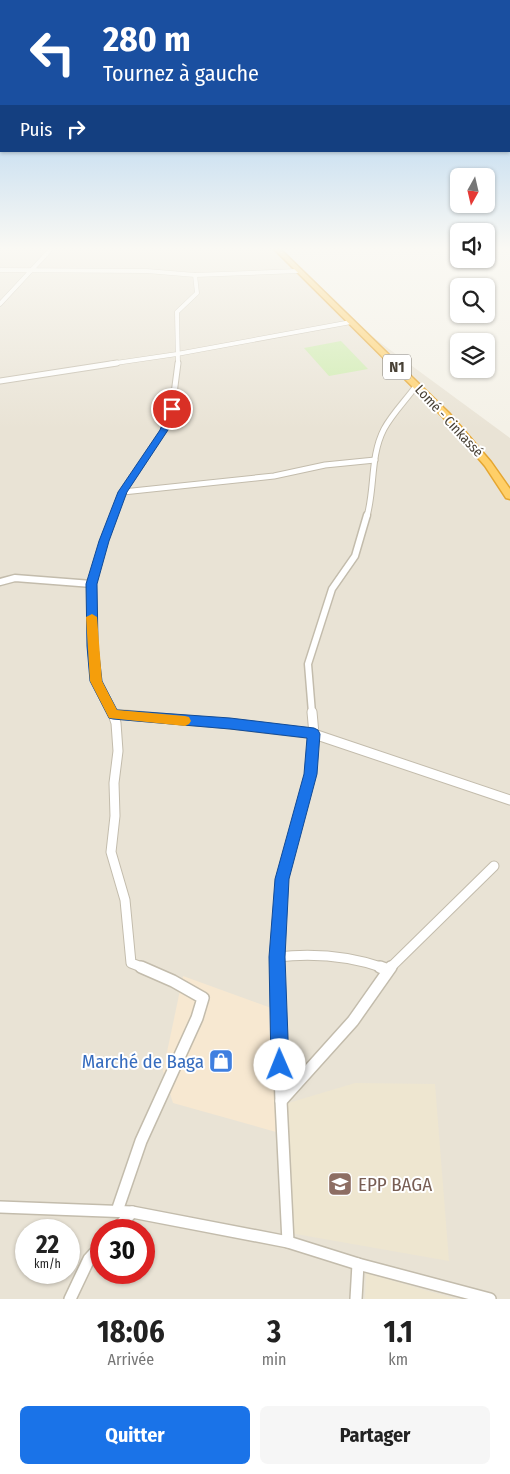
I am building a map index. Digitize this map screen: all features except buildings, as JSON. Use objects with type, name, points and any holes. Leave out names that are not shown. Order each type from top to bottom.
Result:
[{"type":"highway","name":"Lomé - Cinkassé","points":[[337,308],[469,441],[510,496]]},
{"type":"street","points":[[116,1211],[141,1141],[198,1018],[202,998],[173,981],[131,963],[125,900],[112,852],[115,816],[114,783],[118,751],[116,723],[96,681],[92,646],[92,584],[104,541],[123,492],[164,430],[172,409],[179,359],[177,354],[176,319],[177,312],[182,308]]},
{"type":"street","points":[[0,381],[177,354],[352,322]]},
{"type":"street","points":[[288,1242],[281,1101],[277,957],[282,879],[310,774],[314,734],[308,664],[332,589],[355,556],[372,499],[375,460],[384,429],[416,386]]},
{"type":"street","points":[[123,492],[274,476],[325,465],[375,460]]},
{"type":"street","points":[[0,582],[15,578],[92,584]]},
{"type":"street","points":[[113,714],[230,724],[314,734],[510,800]]},
{"type":"street","points":[[281,1101],[351,1022],[380,985],[388,970],[494,866]]},
{"type":"street","points":[[277,957],[290,955],[353,960],[374,964],[388,970]]},
{"type":"street","points":[[0,1207],[132,1212],[288,1242],[358,1264],[490,1299]]},
{"type":"street","points":[[126,1219],[132,1212]]},
{"type":"street","points":[[70,1299],[90,1258]]},
{"type":"street","points":[[356,1299],[358,1264]]},
{"type":"shaded area","points":[[0,308],[338,308],[355,324],[510,438],[510,1299],[0,1299]]},
{"type":"shaded area","name":"Marché de Baga","points":[[183,976],[274,1009],[276,1132],[173,1103],[163,1071]]},
{"type":"shaded area","name":"EPP BAGA","points":[[355,1083],[435,1084],[449,1261],[290,1233],[285,1104]]},
{"type":"shaded area","points":[[366,1273],[456,1299],[365,1299]]},
{"type":"green space","points":[[341,341],[368,369],[329,376],[304,348]]},
{"type":"slow traffic","points":[[92,617],[92,646],[96,681],[103,698],[113,714],[185,721]]},
{"type":"place","name":"Marché de Baga","points":[[221,1061]]},
{"type":"place","name":"EPP BAGA","points":[[340,1184]]},
{"type":"route","points":[[172,409],[164,430],[123,492],[104,541],[92,584],[92,646],[96,681],[103,698],[113,714],[272,728],[314,734],[310,774],[282,879],[277,957],[280,1065]]}]
